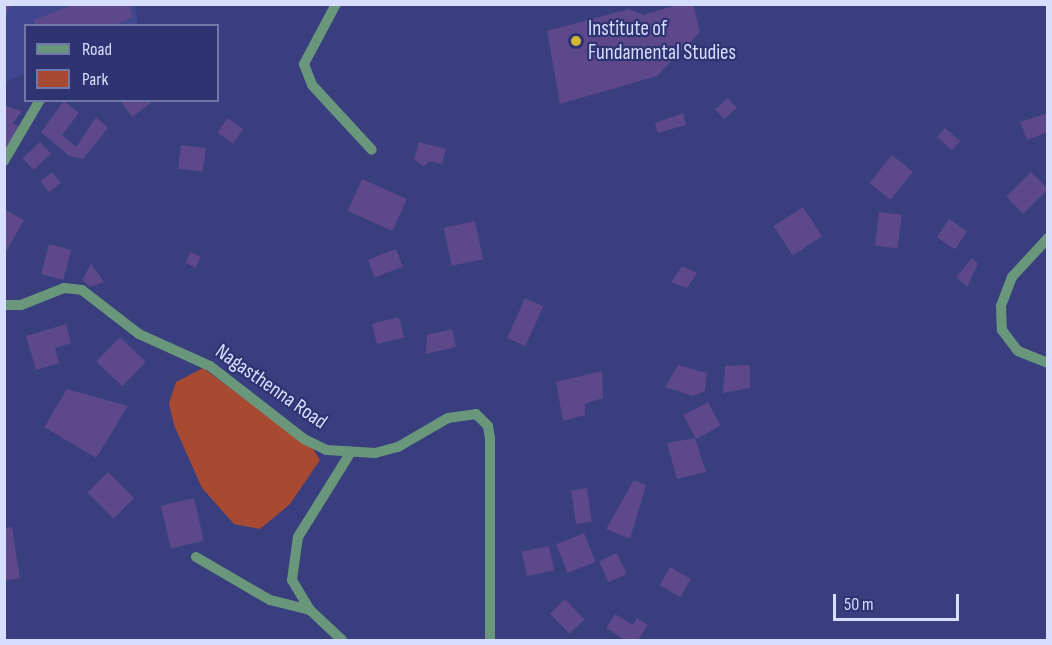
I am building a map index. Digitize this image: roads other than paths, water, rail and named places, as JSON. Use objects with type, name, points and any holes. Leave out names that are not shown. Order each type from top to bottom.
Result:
[{"type":"street","points":[[336,4],[304,64],[312,85],[372,150]]},
{"type":"street","points":[[4,161],[39,102]]},
{"type":"street","points":[[1047,238],[1012,277],[1000,306],[1002,330],[1018,351],[1047,363]]},
{"type":"street","name":"Nagasthenna Road","points":[[4,305],[21,305],[64,288],[82,290],[139,334],[210,366],[304,439],[348,455],[398,447],[462,413],[476,414],[488,426],[490,640]]},
{"type":"street","points":[[342,640],[310,610],[292,580],[298,537],[348,455]]},
{"type":"street","points":[[196,557],[270,600],[310,610]]},
{"type":"place","name":"Institute of Fundamental Studies","points":[[576,41]]}]
